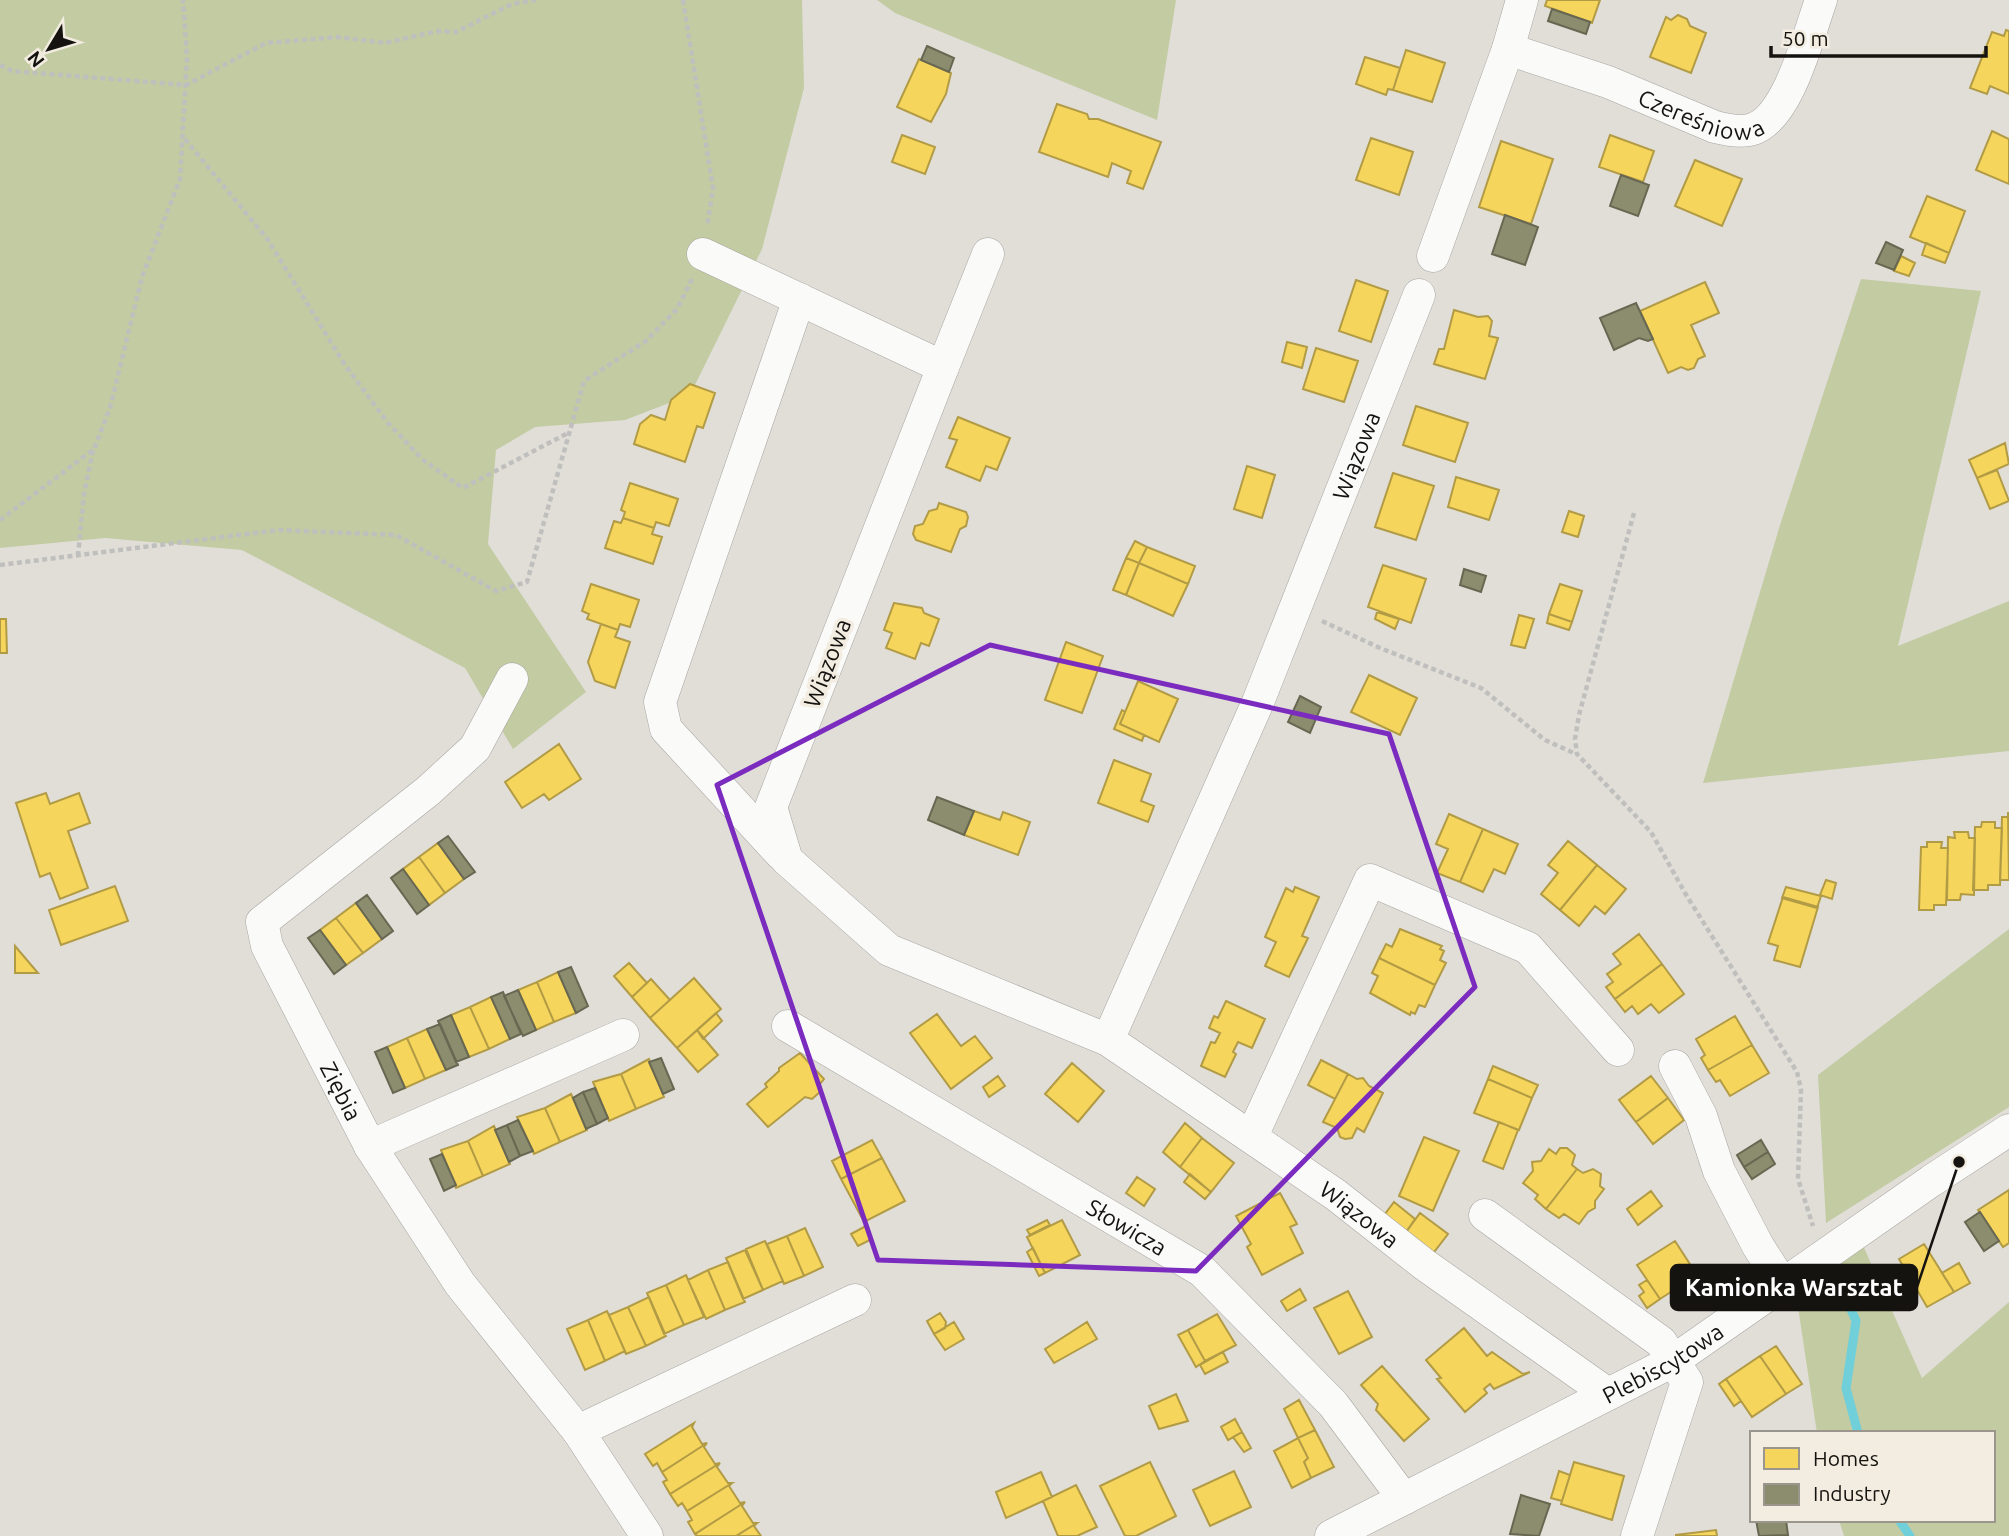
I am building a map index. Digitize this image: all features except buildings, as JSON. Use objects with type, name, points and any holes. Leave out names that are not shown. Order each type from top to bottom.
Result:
[{"type":"street","points":[[1433,256],[1522,0]]},
{"type":"street","name":"Czereśniowa","points":[[1507,49],[1608,82],[1715,127],[1733,131],[1754,129],[1777,111],[1821,0]]},
{"type":"street","points":[[704,254],[943,367]]},
{"type":"street","name":"Wiązowa","points":[[988,254],[771,807],[787,860],[889,950],[1108,1040],[1336,1195],[1425,1265],[1608,1394]]},
{"type":"street","name":"Wiązowa","points":[[1108,1040],[1258,702],[1419,295]]},
{"type":"street","points":[[787,860],[666,729],[660,702],[799,299]]},
{"type":"street","name":"Ziębia","points":[[512,679],[475,748],[428,791],[262,922],[267,946],[370,1146],[460,1284],[578,1431],[648,1536]]},
{"type":"street","points":[[1252,1136],[1370,880],[1528,948],[1618,1050]]},
{"type":"street","name":"Słowicza","points":[[788,1026],[1202,1271],[1333,1404],[1404,1499]]},
{"type":"street","points":[[370,1146],[623,1035]]},
{"type":"street","points":[[1675,1066],[1701,1116],[1719,1171],[1783,1286]]},
{"type":"street","name":"Plebiscytowa","points":[[1331,1536],[1673,1361],[2009,1129]]},
{"type":"street","points":[[1485,1215],[1661,1342],[1687,1382],[1637,1536]]},
{"type":"street","points":[[578,1431],[855,1300]]},
{"type":"path","points":[[78,556],[84,494],[94,449],[110,408],[142,277],[180,179],[185,138],[186,85],[183,0]]},
{"type":"path","points":[[0,65],[12,71],[186,85],[266,43],[338,37],[385,43],[438,31],[456,32],[512,4],[536,0]]},
{"type":"path","points":[[0,565],[279,530],[396,535],[496,591],[527,582],[584,382],[646,341],[677,309],[704,254],[713,188],[683,0]]},
{"type":"path","points":[[185,138],[268,240],[345,365],[388,423],[423,460],[463,488],[569,432]]},
{"type":"path","points":[[0,520],[94,449]]},
{"type":"path","points":[[1577,754],[1575,739],[1579,715],[1634,513]]},
{"type":"path","points":[[1296,608],[1380,648],[1481,688],[1545,740],[1577,754],[1651,832],[1685,893],[1797,1072],[1801,1089],[1798,1179],[1822,1257]]},
{"type":"highlighted area","points":[[990,645],[1389,734],[1475,987],[1196,1271],[878,1260],[717,785]]},
{"type":"green space","points":[[0,0],[802,0],[804,88],[762,249],[690,395],[625,420],[535,427],[496,450],[488,544],[586,692],[513,749],[465,668],[242,550],[105,538],[0,548]]},
{"type":"green space","points":[[877,0],[1176,0],[1157,120],[895,13]]},
{"type":"green space","points":[[1861,279],[1981,291],[1898,646],[2009,601],[2009,751],[1703,783],[1780,525]]},
{"type":"green space","points":[[2009,929],[2009,1107],[1826,1223],[1818,1075]]},
{"type":"green space","points":[[1861,1241],[1922,1378],[2009,1302],[2009,1536],[1844,1536],[1840,1522],[1995,1522],[1995,1431],[1817,1431],[1798,1307]]},
{"type":"waterway","points":[[1842,1289],[1856,1321],[1846,1388],[1857,1431]]},
{"type":"waterway","points":[[1900,1522],[1910,1536]]},
{"type":"place","name":"Kamionka Warsztat","points":[[1959,1162]]}]
